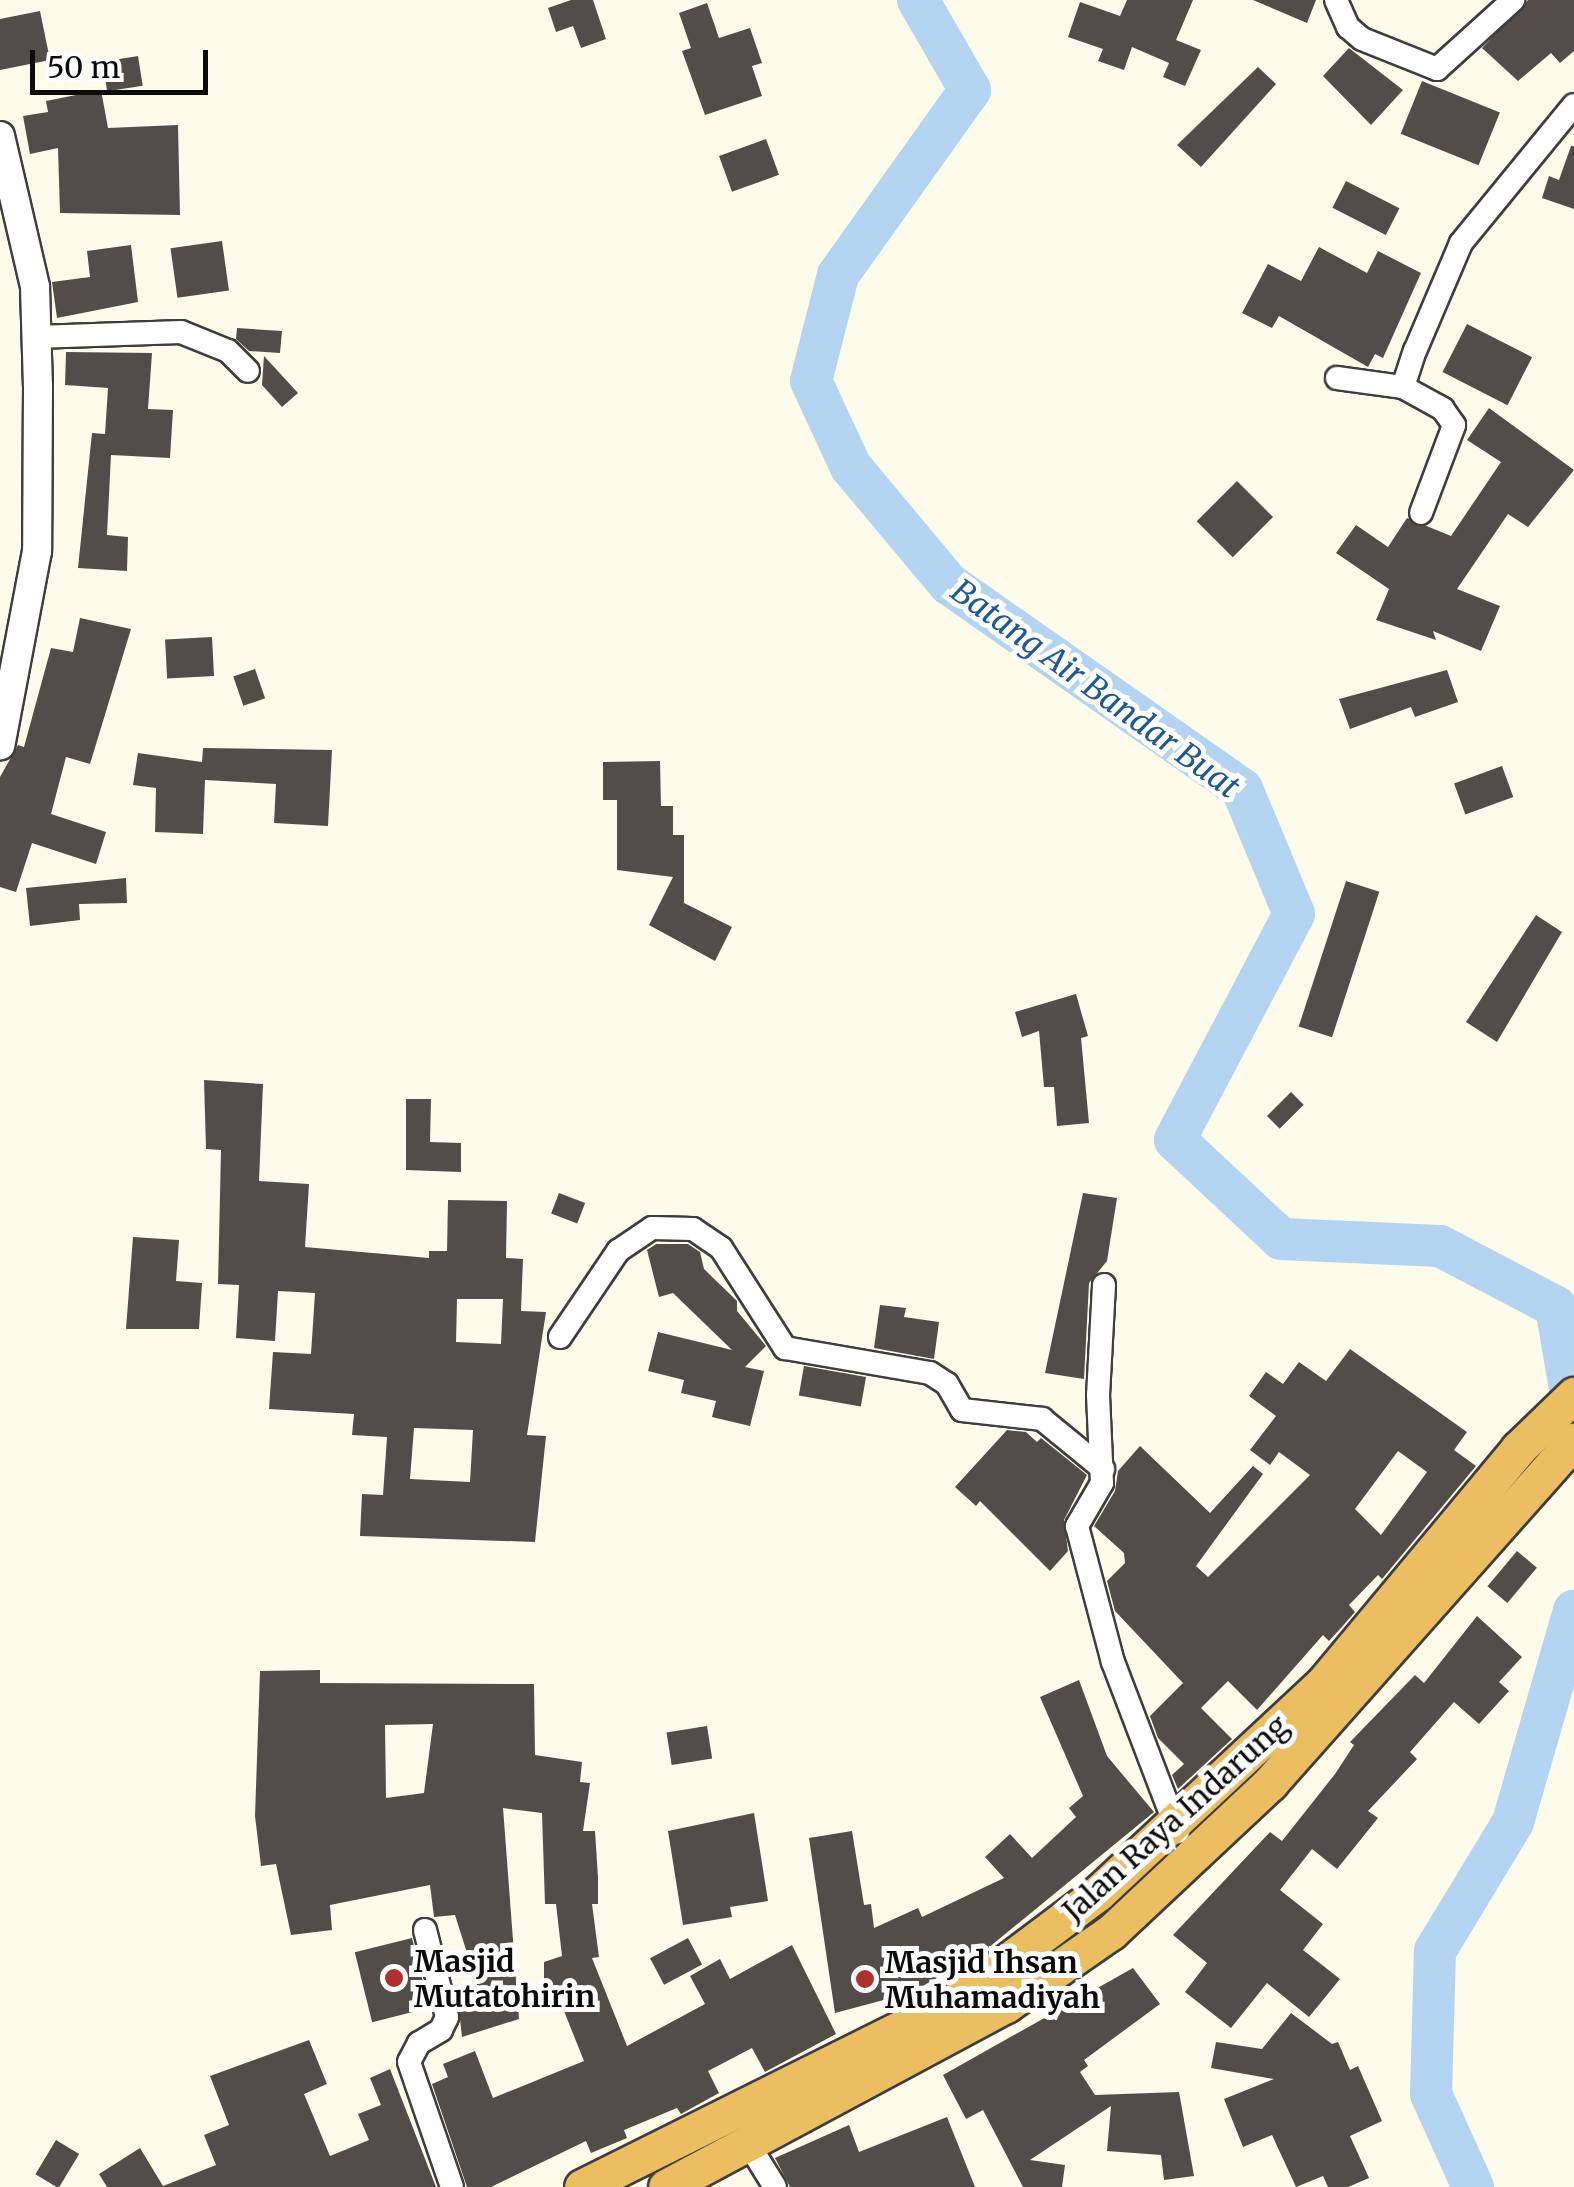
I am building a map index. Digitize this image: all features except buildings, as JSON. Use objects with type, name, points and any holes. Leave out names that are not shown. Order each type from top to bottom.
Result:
[{"type":"highway","name":"Jalan Raya Indarung","points":[[582,2187],[953,2002],[1175,1825],[1325,1681],[1518,1449],[1574,1395]]},
{"type":"highway","name":"Jalan Raya Indarung","points":[[666,2187],[1006,2004],[1111,1932],[1189,1864],[1343,1704],[1518,1499],[1574,1440]]},
{"type":"street","points":[[1336,0],[1348,27],[1362,39],[1437,70],[1513,0]]},
{"type":"street","points":[[1402,387],[1461,243],[1574,105]]},
{"type":"street","points":[[0,136],[35,287],[37,551],[0,746]]},
{"type":"street","points":[[36,336],[181,332],[228,351],[248,371]]},
{"type":"street","points":[[1337,378],[1402,387],[1443,408],[1454,425],[1421,513]]},
{"type":"street","points":[[560,1337],[618,1251],[652,1228],[693,1229],[721,1248],[785,1348],[930,1373],[947,1384],[962,1410],[1042,1419],[1102,1469]]},
{"type":"street","points":[[1104,1284],[1098,1394],[1102,1469],[1098,1494],[1076,1526],[1108,1646],[1189,1864]]},
{"type":"street","points":[[425,1930],[446,2017],[441,2030],[418,2043],[410,2062],[452,2187]]},
{"type":"street","points":[[749,2145],[775,2187]]},
{"type":"waterway","name":"Batang Air Bandar Buat","points":[[918,0],[970,90],[838,275],[811,381],[851,467],[949,584],[1242,789],[1294,914],[1175,1140],[1281,1239],[1440,1246],[1556,1307],[1574,1412]]},
{"type":"waterway","name":"Batang Air Bandar Buat","points":[[1473,2187],[1431,2094],[1435,1951],[1513,1822],[1574,1611]]},
{"type":"place","name":"Masjid Mutatohirin","points":[[394,1978]]},
{"type":"place","name":"Masjid Ihsan Muhamadiyah","points":[[865,1979]]}]
